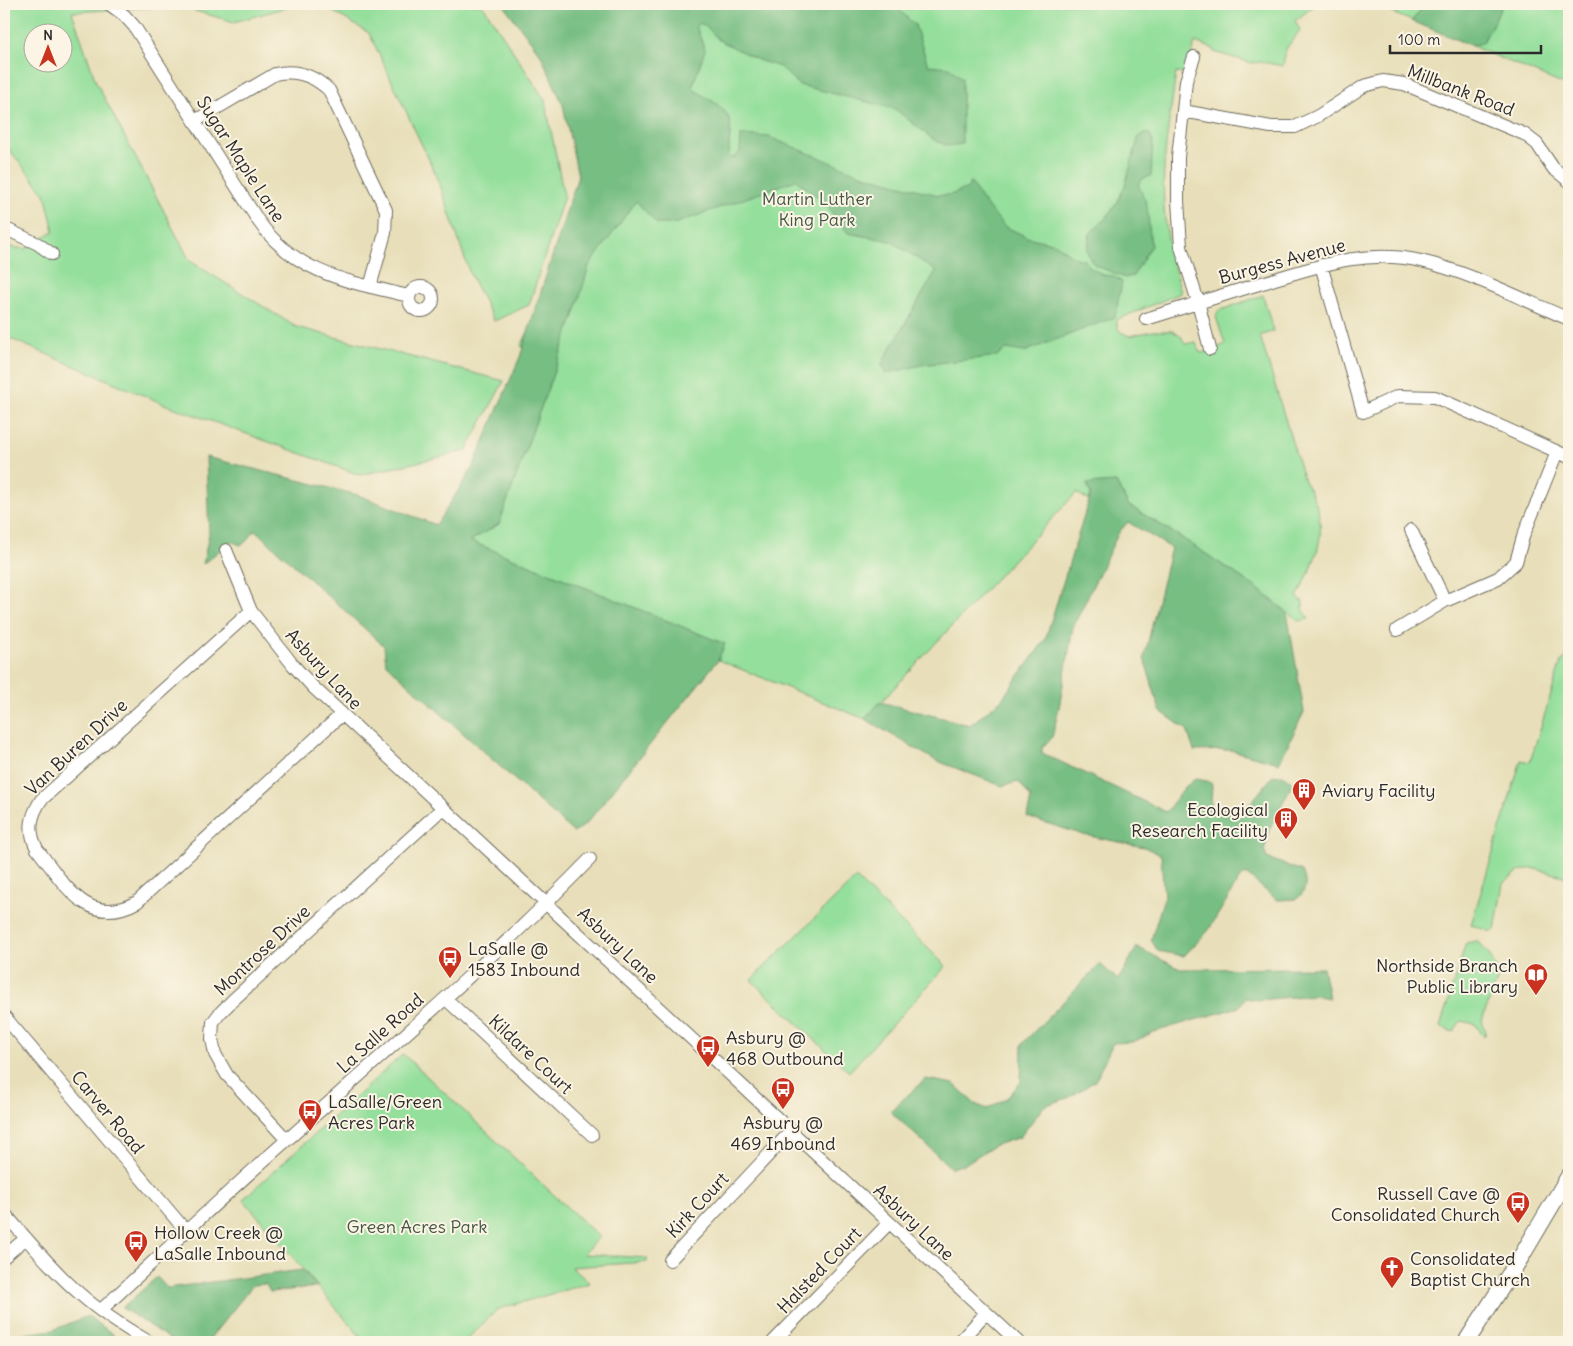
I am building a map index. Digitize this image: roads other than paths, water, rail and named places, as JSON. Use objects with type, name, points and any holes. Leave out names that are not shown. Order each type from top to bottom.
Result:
[{"type":"main road","points":[[1466,1342],[1513,1270],[1569,1176]]},
{"type":"street","name":"Sugar Maple Lane","points":[[109,4],[124,14],[134,26],[259,222],[283,249],[314,270],[329,276],[409,296]]},
{"type":"street","points":[[1194,57],[1186,81],[1178,157],[1178,200],[1181,246],[1210,350]]},
{"type":"street","points":[[196,121],[275,74],[298,72],[322,83],[329,90],[386,210],[385,233],[370,287]]},
{"type":"street","name":"Millbank Road","points":[[1183,111],[1271,127],[1296,127],[1318,116],[1364,86],[1383,81],[1404,84],[1524,134],[1537,144],[1553,168],[1569,181]]},
{"type":"street","points":[[4,228],[38,244],[52,254]]},
{"type":"street","name":"Burgess Avenue","points":[[1146,320],[1198,302],[1321,265],[1351,258],[1369,257],[1420,261],[1456,271],[1569,319]]},
{"type":"street","points":[[1321,265],[1363,412],[1398,396],[1436,397],[1563,454],[1523,537],[1516,562],[1498,578],[1446,601],[1397,630]]},
{"type":"street","points":[[1411,530],[1446,601]]},
{"type":"street","name":"Asbury Lane","points":[[226,550],[251,611],[293,665],[342,714],[1018,1342]]},
{"type":"street","name":"Van Buren Drive","points":[[251,611],[41,800],[35,809],[30,827],[37,849],[75,896],[96,909],[107,911],[118,910],[137,902],[342,714]]},
{"type":"street","name":"Montrose Drive","points":[[287,1140],[227,1075],[218,1062],[212,1039],[214,1022],[233,1000],[443,808]]},
{"type":"street","name":"La Salle Road","points":[[101,1310],[186,1231],[446,999],[547,903],[590,859]]},
{"type":"street","name":"Kildare Court","points":[[446,999],[592,1135]]},
{"type":"street","name":"Carver Road","points":[[4,1016],[186,1231]]},
{"type":"street","name":"Kirk Court","points":[[670,1260],[791,1131]]},
{"type":"street","points":[[4,1212],[80,1295],[120,1325],[149,1342]]},
{"type":"street","name":"Halsted Court","points":[[773,1342],[889,1223]]},
{"type":"street","points":[[4,1257],[26,1238]]},
{"type":"street","points":[[959,1342],[986,1313]]},
{"type":"place","name":"Aviary Facility","points":[[1304,811]]},
{"type":"place","name":"Ecological Research Facility","points":[[1286,840]]},
{"type":"place","name":"LaSalle @ 1583 Inbound","points":[[450,979]]},
{"type":"place","name":"Northside Branch Public Library","points":[[1536,996]]},
{"type":"place","name":"Asbury @ 468 Outbound","points":[[708,1068]]},
{"type":"place","name":"Asbury @ 469 Inbound","points":[[783,1110]]},
{"type":"place","name":"LaSalle/Green Acres Park","points":[[310,1132]]},
{"type":"place","name":"Russell Cave @ Consolidated Church","points":[[1518,1224]]},
{"type":"place","name":"Hollow Creek @ LaSalle Inbound","points":[[136,1263]]},
{"type":"place","name":"Consolidated Baptist Church","points":[[1392,1289]]},
{"type":"park label","name":"Martin Luther King Park","points":[[817,208]]},
{"type":"park label","name":"Green Acres Park","points":[[417,1226]]}]
